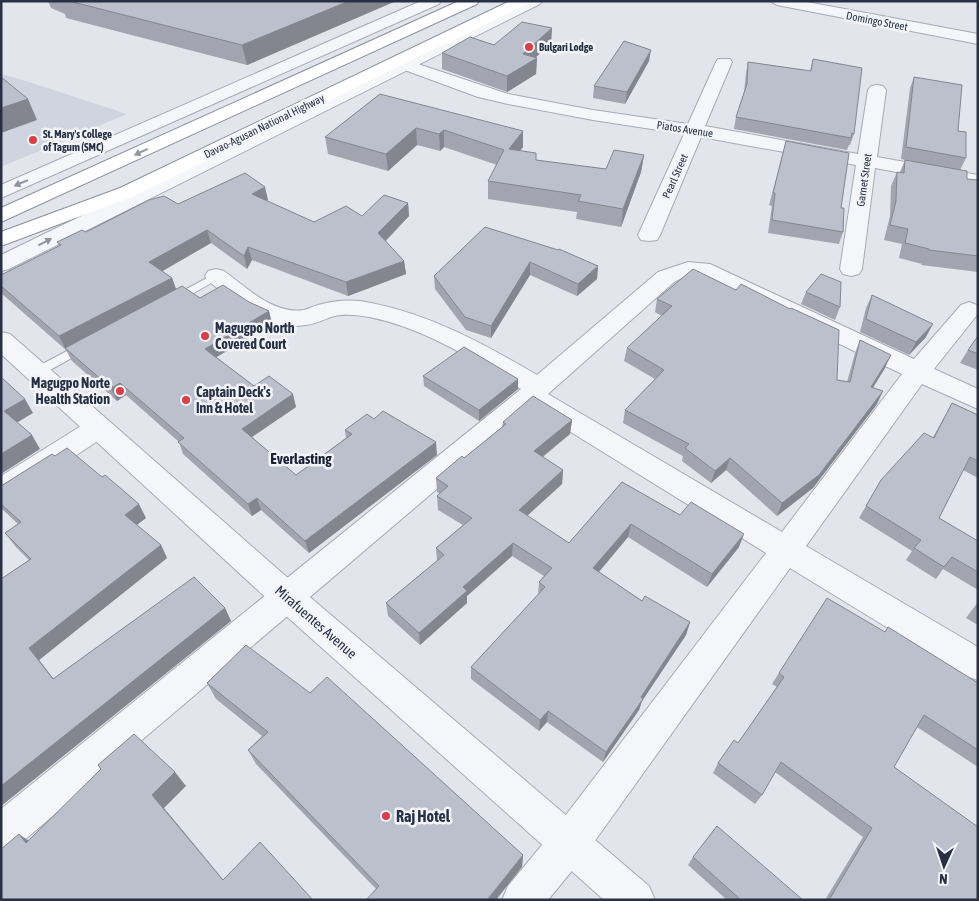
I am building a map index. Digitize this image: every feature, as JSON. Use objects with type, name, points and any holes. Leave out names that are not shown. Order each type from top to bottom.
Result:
[{"type":"highway","points":[[1,210],[84,164],[349,42],[448,1]]},
{"type":"highway","name":"Davao-Agusan National Highway","points":[[1,216],[472,1]]},
{"type":"highway","name":"Davao-Agusan National Highway","points":[[1,235],[501,1]]},
{"type":"highway","name":"Davao-Agusan National Highway","points":[[1,240],[127,192],[401,64],[522,1]]},
{"type":"street","points":[[1,192],[349,42],[434,1]]},
{"type":"street","points":[[1,264],[401,64],[535,1]]},
{"type":"street","name":"Domingo Street","points":[[777,1],[978,39]]},
{"type":"street","name":"Pearl Street","points":[[649,235],[724,62]]},
{"type":"street","name":"Piatos Avenue","points":[[401,64],[484,93],[508,99],[593,115],[695,130],[867,160],[978,181]]},
{"type":"street","name":"Garnet Street","points":[[851,269],[877,90]]},
{"type":"street","points":[[1,834],[534,391],[666,277],[676,271],[689,268],[702,269],[978,400]]},
{"type":"street","points":[[216,276],[267,312],[279,317],[303,318],[325,311],[354,307],[402,319],[474,348],[534,391],[786,550],[978,665]]},
{"type":"street","points":[[522,900],[570,842],[917,372],[969,310]]},
{"type":"street","name":"Mirafuentes Avenue","points":[[1,340],[286,596],[635,900]]},
{"type":"street","points":[[1,490],[98,428]]},
{"type":"lane","points":[[164,304],[216,276]]},
{"type":"lane","points":[[37,372],[96,340]]},
{"type":"shaded area","name":"St. Mary's College of Tagum (SMC)","points":[[1,74],[29,82],[127,114],[1,167]]},
{"type":"building","points":[[69,1],[349,1],[242,45]]},
{"type":"building","points":[[522,22],[552,28],[523,54],[537,58],[507,76],[442,53],[470,37],[494,45]]},
{"type":"building","points":[[624,41],[651,50],[627,92],[594,86]]},
{"type":"building","points":[[813,59],[862,68],[854,134],[852,133],[851,138],[736,117],[747,84],[748,62],[811,71]]},
{"type":"building","points":[[1,77],[28,99],[1,108]]},
{"type":"building","points":[[914,77],[962,85],[958,131],[966,132],[966,158],[906,147]]},
{"type":"building","points":[[380,94],[523,131],[509,149],[536,153],[536,160],[606,169],[614,150],[644,155],[623,209],[578,201],[581,195],[488,181],[504,150],[444,130],[439,134],[416,128],[386,154],[325,137]]},
{"type":"building","points":[[786,141],[849,153],[841,208],[844,208],[843,232],[772,220],[775,193],[773,193]]},
{"type":"building","points":[[905,160],[967,171],[967,179],[978,180],[978,256],[929,250],[905,243],[908,229],[890,225],[896,201],[897,172],[904,173]]},
{"type":"building","points":[[245,173],[265,187],[252,194],[314,222],[346,206],[362,216],[384,195],[408,203],[378,233],[404,261],[346,282],[248,247],[244,256],[207,230],[149,262],[172,278],[59,336],[1,286],[1,275],[61,245],[57,242],[82,230],[86,232],[149,200],[164,196],[178,204]]},
{"type":"building","points":[[485,227],[559,249],[598,266],[578,284],[530,262],[491,326],[465,317],[434,276]]},
{"type":"building","points":[[693,269],[736,290],[741,284],[790,309],[839,330],[837,380],[850,382],[860,340],[891,355],[871,387],[883,391],[819,475],[782,503],[730,458],[715,471],[685,448],[689,444],[625,410],[664,370],[627,348],[672,306],[657,299]]},
{"type":"building","points":[[821,274],[841,282],[840,307],[806,292]]},
{"type":"building","points":[[223,285],[249,302],[269,311],[205,349],[254,386],[269,376],[293,394],[242,429],[296,475],[352,434],[345,430],[367,414],[374,419],[383,411],[436,442],[305,541],[257,498],[248,504],[178,442],[184,438],[120,383],[111,388],[65,348],[182,286],[200,298]]},
{"type":"building","points":[[872,295],[933,324],[916,342],[866,319]]},
{"type":"building","points":[[978,336],[978,354],[968,350]]},
{"type":"building","points":[[464,347],[518,379],[479,410],[423,376]]},
{"type":"building","points":[[1,377],[25,399],[4,411],[32,435],[1,454]]},
{"type":"building","points":[[533,396],[572,420],[534,451],[563,470],[519,510],[569,543],[622,482],[680,515],[691,502],[744,534],[712,574],[631,524],[593,568],[642,601],[645,596],[690,622],[641,697],[643,699],[606,752],[548,711],[540,720],[471,667],[545,587],[539,582],[552,568],[513,543],[463,587],[467,591],[419,633],[386,603],[444,555],[436,548],[472,518],[437,496],[448,486],[436,478],[462,456],[464,458],[506,424],[503,422]]},
{"type":"building","points":[[952,403],[978,415],[978,461],[970,457],[939,518],[978,541],[978,572],[952,557],[944,567],[914,548],[921,540],[866,506],[881,480],[924,433],[934,438]]},
{"type":"building","points":[[67,448],[102,477],[105,475],[139,504],[125,515],[161,545],[29,648],[53,679],[194,577],[225,608],[1,786],[1,579],[31,559],[5,533],[21,522],[1,504],[1,486],[52,454],[55,456]]},
{"type":"building","points":[[827,598],[885,632],[888,627],[978,683],[978,750],[924,715],[894,767],[978,827],[978,900],[829,900],[872,828],[781,762],[762,795],[718,763],[734,740],[738,743],[784,677],[779,673]]},
{"type":"building","name":"Raj Hotel","points":[[246,645],[310,693],[327,677],[523,855],[487,900],[366,900],[379,886],[248,750],[268,732],[207,683]]},
{"type":"building","points":[[134,734],[175,772],[152,795],[223,880],[260,842],[313,900],[1,900],[1,849],[19,834],[26,843],[101,769],[98,765]]},
{"type":"building","points":[[717,826],[803,900],[741,900],[693,857]]},
{"type":"place","name":"Bulgari Lodge","points":[[529,47]]},
{"type":"place","name":"St. Mary's College of Tagum (SMC)","points":[[33,140]]},
{"type":"place","name":"Magugpo North Covered Court","points":[[205,336]]},
{"type":"place","name":"Magugpo Norte Health Station","points":[[120,391]]},
{"type":"place","name":"Captain Deck's Inn & Hotel","points":[[186,400]]},
{"type":"place","name":"Raj Hotel","points":[[386,816]]},
{"type":"district","name":"Everlasting","points":[[301,458]]}]
